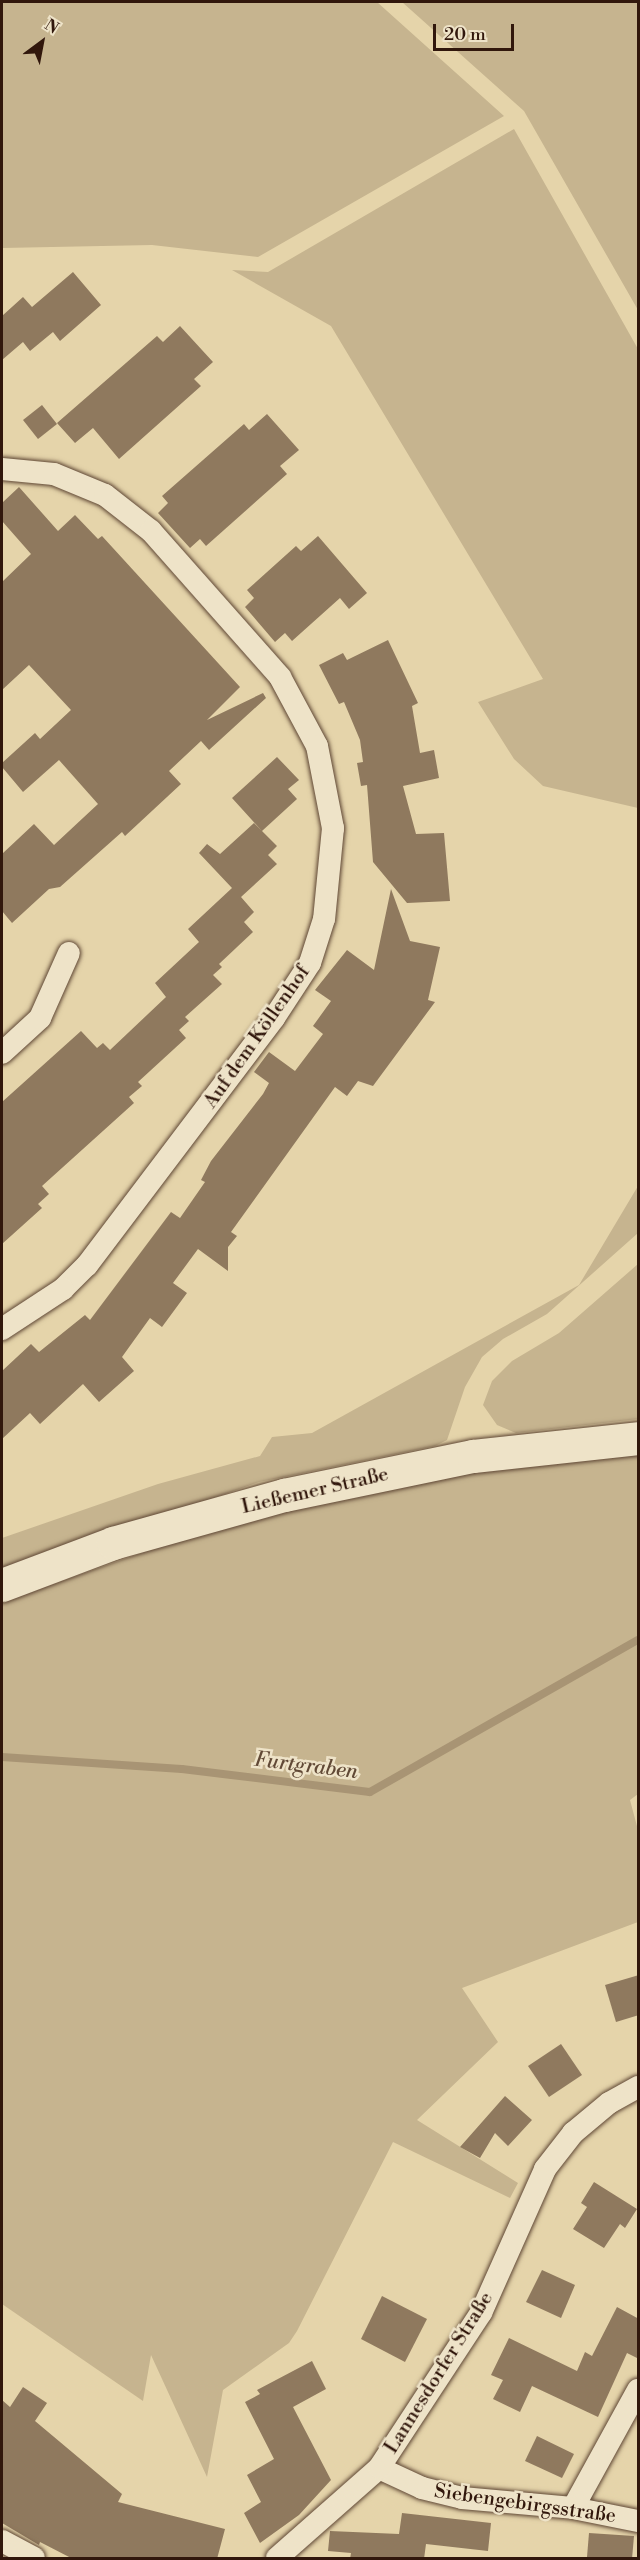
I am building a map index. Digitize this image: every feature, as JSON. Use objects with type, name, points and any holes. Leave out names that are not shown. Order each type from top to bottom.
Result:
[{"type":"street","name":"Auf dem Köllenhof","points":[[2,469],[54,474],[105,495],[151,531],[280,677],[317,746],[333,828],[324,919],[310,963],[280,1010],[87,1264],[63,1289],[2,1329]]},
{"type":"street","points":[[2,1053],[40,1018],[69,953]]},
{"type":"street","name":"Ließemer Straße","points":[[2,1585],[112,1544],[284,1495],[473,1456],[639,1438]]},
{"type":"street","name":"Lannesdorfer Straße","points":[[276,2559],[380,2468],[481,2313],[545,2169],[573,2133],[609,2103],[639,2087]]},
{"type":"street","points":[[573,2508],[639,2390]]},
{"type":"street","name":"Siebengebirgsstraße","points":[[380,2468],[422,2488],[462,2498],[573,2508],[639,2521]]},
{"type":"street","points":[[2,2541],[34,2559]]},
{"type":"shaded area","points":[[2,2],[377,2],[504,116],[258,257],[152,245],[2,248]]},
{"type":"shaded area","points":[[402,2],[638,2],[638,310],[524,111]]},
{"type":"shaded area","points":[[514,129],[638,349],[638,808],[543,786],[514,759],[478,702],[543,679],[331,326],[232,270],[268,272]]},
{"type":"shaded area","points":[[638,1186],[638,1233],[547,1314],[503,1339],[482,1357],[465,1387],[447,1440],[435,1446],[259,1482],[2,1573],[2,1538],[158,1484],[260,1456],[272,1437],[312,1433],[579,1285]]},
{"type":"shaded area","points":[[638,1264],[638,1419],[516,1433],[497,1425],[483,1405],[492,1381],[512,1361],[559,1333]]},
{"type":"shaded area","points":[[638,1451],[638,1794],[630,1800],[638,1830],[638,1922],[462,1988],[498,2042],[417,2120],[518,2183],[510,2198],[393,2142],[289,2343],[223,2390],[207,2477],[151,2355],[143,2401],[2,2304],[2,1602],[193,1535],[272,1513],[512,1465]]},
{"type":"building","points":[[73,272],[101,305],[60,341],[53,332],[30,351],[23,342],[2,360],[2,316],[23,297],[32,307]]},
{"type":"building","points":[[180,326],[213,362],[194,379],[201,386],[119,459],[93,428],[75,443],[57,423],[157,336],[163,342]]},
{"type":"building","points":[[42,405],[57,424],[38,439],[23,420]]},
{"type":"building","points":[[267,414],[299,450],[280,466],[287,474],[206,546],[200,539],[190,548],[158,513],[168,503],[162,496],[244,424],[249,430]]},
{"type":"building","points":[[19,487],[58,531],[75,515],[98,539],[102,536],[240,687],[207,720],[263,693],[266,698],[209,750],[201,741],[169,771],[181,784],[125,836],[122,832],[60,887],[49,889],[12,923],[2,911],[2,854],[34,824],[54,845],[98,804],[59,760],[23,792],[2,767],[2,763],[35,733],[40,739],[71,710],[29,665],[2,690],[2,582],[31,554],[2,521],[2,503]]},
{"type":"building","points":[[318,536],[367,593],[349,609],[340,598],[292,641],[285,633],[275,642],[245,607],[254,598],[247,590],[296,546],[301,551]]},
{"type":"building","points":[[388,640],[418,703],[412,706],[420,753],[434,750],[439,778],[403,786],[416,834],[444,833],[450,901],[407,903],[373,862],[367,785],[361,786],[357,763],[363,762],[360,740],[344,702],[339,704],[319,665],[343,653],[347,660]]},
{"type":"building","points":[[277,757],[299,780],[288,789],[297,799],[262,831],[232,798]]},
{"type":"building","points":[[254,823],[277,846],[268,855],[277,864],[241,897],[254,912],[244,922],[253,932],[219,964],[222,967],[213,975],[222,984],[185,1017],[189,1021],[179,1030],[186,1038],[138,1082],[142,1086],[129,1097],[134,1103],[42,1186],[49,1194],[38,1204],[42,1208],[2,1244],[2,1102],[81,1031],[97,1048],[103,1043],[110,1050],[166,997],[155,983],[199,942],[188,929],[232,888],[199,853],[207,844],[220,854]]},
{"type":"building","points":[[391,889],[410,941],[440,947],[428,1000],[435,1002],[373,1086],[358,1081],[347,1096],[335,1087],[231,1232],[237,1236],[228,1247],[228,1271],[198,1249],[173,1283],[187,1293],[162,1327],[150,1318],[122,1357],[134,1371],[99,1402],[83,1384],[40,1424],[30,1413],[2,1439],[2,1371],[31,1344],[39,1352],[85,1315],[90,1320],[171,1212],[180,1218],[205,1182],[201,1180],[211,1161],[269,1083],[254,1072],[269,1052],[295,1071],[323,1034],[313,1026],[331,1001],[315,990],[347,950],[374,970]]},
{"type":"building","points":[[639,1975],[639,2015],[616,2022],[605,1985]]},
{"type":"building","points":[[561,2044],[582,2075],[549,2097],[528,2066]]},
{"type":"building","points":[[505,2096],[532,2120],[508,2146],[495,2133],[480,2158],[460,2147]]},
{"type":"building","points":[[594,2182],[637,2209],[625,2228],[620,2224],[604,2248],[573,2229],[587,2207],[581,2203]]},
{"type":"building","points":[[542,2270],[575,2285],[561,2318],[526,2302]]},
{"type":"building","points":[[382,2296],[427,2319],[405,2362],[361,2339]]},
{"type":"building","points":[[617,2307],[639,2319],[639,2359],[627,2353],[598,2417],[532,2386],[520,2412],[493,2399],[503,2380],[491,2375],[509,2338],[577,2371],[585,2352],[592,2356]]},
{"type":"building","points":[[312,2361],[326,2389],[293,2407],[331,2480],[299,2515],[260,2543],[244,2513],[261,2502],[247,2475],[274,2459],[245,2402],[260,2394],[257,2390]]},
{"type":"building","points":[[23,2387],[47,2403],[35,2421],[122,2494],[118,2502],[225,2529],[217,2559],[73,2559],[40,2542],[39,2545],[2,2523],[2,2400],[10,2407]]},
{"type":"building","points":[[537,2436],[574,2454],[562,2478],[525,2461]]},
{"type":"building","points":[[402,2513],[491,2523],[488,2551],[426,2544],[424,2559],[350,2559],[351,2553],[328,2551],[330,2531],[399,2534]]},
{"type":"building","points":[[589,2533],[634,2536],[632,2559],[587,2557]]},
{"type":"waterway","name":"Furtgraben","points":[[2,1757],[182,1769],[370,1792],[638,1640]]}]
